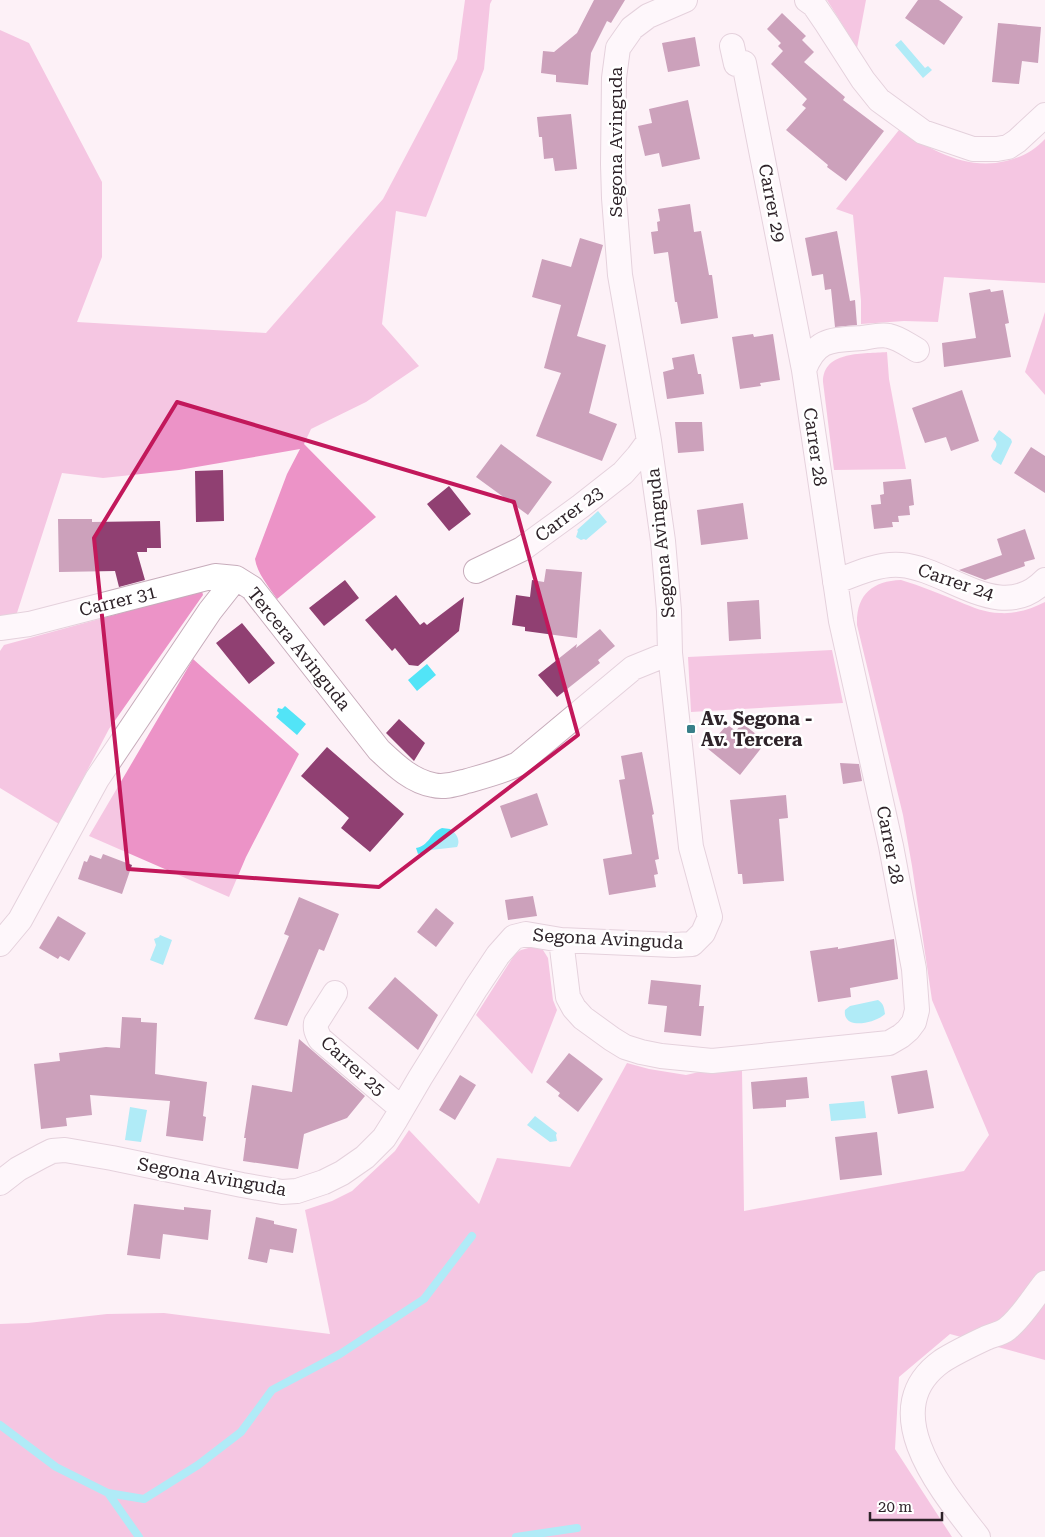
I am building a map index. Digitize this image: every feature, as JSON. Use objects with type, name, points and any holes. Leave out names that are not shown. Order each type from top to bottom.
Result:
[{"type":"street","name":"Segona Avinguda","points":[[0,1183],[18,1169],[42,1156],[52,1151],[65,1150],[282,1192],[297,1191],[333,1179],[365,1157],[384,1138],[466,1004],[505,946],[514,937],[526,934],[561,940],[664,945],[692,944],[703,933],[710,917],[691,847],[670,653],[666,573],[649,441],[620,275],[614,198],[614,78],[618,48],[632,28],[648,16],[685,0]]},
{"type":"street","points":[[807,0],[814,4],[863,80],[879,100],[923,132],[973,149],[997,149],[1008,147],[1017,141],[1045,115]]},
{"type":"street","name":"Carrer 29","points":[[732,46],[736,64],[744,63],[804,370]]},
{"type":"street","points":[[804,370],[809,357],[816,349],[827,342],[836,340],[888,336],[917,350]]},
{"type":"street","name":"Carrer 28","points":[[561,940],[568,997],[574,1008],[583,1018],[612,1040],[641,1052],[696,1060],[732,1060],[889,1043],[908,1030],[914,1022],[917,1010],[914,969],[890,846],[841,621],[804,370]]},
{"type":"street","name":"Carrer 23","points":[[476,571],[522,549],[574,511],[623,473],[649,441]]},
{"type":"street","name":"Carrer 24","points":[[835,582],[872,568],[899,565],[915,567],[979,593],[1004,598],[1028,593],[1038,588],[1045,580]]},
{"type":"street","name":"Carrer 31","points":[[0,628],[29,624],[215,576],[236,578]]},
{"type":"street","name":"Tercera Avinguda","points":[[0,944],[20,920],[97,779],[210,611],[236,578],[252,588],[379,750],[399,768],[414,778],[433,786],[452,785],[500,773],[518,764],[633,668],[670,653]]},
{"type":"street","name":"Carrer 25","points":[[335,993],[316,1023],[315,1029],[317,1034],[320,1039],[402,1109]]},
{"type":"street","points":[[978,1537],[935,1479],[921,1453],[915,1432],[913,1407],[918,1389],[927,1374],[955,1352],[1005,1331],[1018,1319],[1045,1282]]},
{"type":"highlighted area","points":[[177,402],[514,502],[578,735],[379,887],[128,869],[94,538]]},
{"type":"shaded area","points":[[465,0],[492,0],[490,4],[484,69],[426,217],[396,211],[382,324],[419,366],[366,402],[311,429],[304,444],[376,517],[277,599],[261,575],[255,559],[287,474],[300,449],[179,470],[103,478],[62,473],[16,616],[0,619],[0,30],[29,43],[102,182],[102,257],[77,322],[266,333],[383,199],[457,59]]},
{"type":"shaded area","points":[[827,0],[866,0],[857,48]]},
{"type":"shaded area","points":[[899,130],[936,151],[963,161],[977,163],[991,163],[1017,158],[1032,150],[1045,139],[1045,283],[944,277],[938,322],[904,321],[861,324],[861,301],[853,215],[836,209]]},
{"type":"shaded area","points":[[1045,312],[1045,395],[1025,372]]},
{"type":"shaded area","points":[[887,352],[889,379],[906,469],[834,470],[823,382],[825,372],[830,364],[837,359],[857,354]]},
{"type":"shaded area","points":[[901,580],[974,608],[995,613],[1018,612],[1045,602],[1045,1360],[950,1334],[899,1377],[895,1449],[952,1537],[0,1537],[0,1324],[28,1323],[107,1314],[164,1313],[330,1334],[305,1210],[332,1201],[352,1191],[395,1151],[409,1130],[479,1204],[497,1158],[570,1167],[627,1063],[686,1075],[699,1072],[742,1070],[744,1211],[964,1171],[989,1135],[932,1000],[903,815],[857,625],[859,605],[868,592],[882,583]]},
{"type":"shaded area","points":[[202,591],[203,595],[109,729],[59,824],[0,788],[0,651],[4,645]]},
{"type":"shaded area","points":[[832,650],[843,703],[691,712],[688,657]]},
{"type":"shaded area","points":[[193,659],[299,754],[246,857],[229,897],[89,836]]},
{"type":"shaded area","points":[[532,947],[543,950],[548,958],[553,1000],[557,1010],[532,1074],[476,1015],[515,954]]},
{"type":"water","points":[[901,40],[925,68],[928,66],[932,70],[923,78],[895,45]]},
{"type":"water","points":[[999,430],[1011,439],[1012,442],[1001,465],[993,460],[991,456],[996,445],[993,439]]},
{"type":"water","points":[[598,511],[607,522],[586,540],[576,537],[577,530]]},
{"type":"water","points":[[427,664],[436,675],[417,691],[408,680]]},
{"type":"water","points":[[285,706],[306,724],[297,735],[276,717],[279,713],[277,711],[278,708],[282,709]]},
{"type":"water","points":[[442,828],[450,829],[456,835],[458,839],[457,847],[431,850],[418,854],[416,848],[424,845]]},
{"type":"water","points":[[160,935],[172,940],[163,965],[150,960],[156,945],[154,939]]},
{"type":"water","points":[[878,1000],[884,1008],[885,1014],[881,1017],[868,1022],[854,1023],[845,1017],[845,1010],[850,1006]]},
{"type":"water","points":[[864,1101],[866,1118],[831,1121],[829,1104]]},
{"type":"water","points":[[130,1107],[147,1110],[141,1142],[125,1140]]},
{"type":"water","points":[[535,1116],[557,1133],[557,1141],[550,1142],[527,1125]]},
{"type":"building","points":[[594,0],[625,0],[611,23],[607,21],[591,53],[588,85],[556,82],[556,75],[541,73],[543,51],[554,52],[577,33]]},
{"type":"building","points":[[918,0],[939,0],[963,17],[944,45],[905,18]]},
{"type":"building","points":[[782,13],[806,36],[802,40],[814,52],[804,62],[845,97],[843,100],[884,131],[846,181],[827,167],[828,165],[786,130],[806,108],[802,105],[807,99],[771,64],[783,51],[778,46],[781,43],[767,29]]},
{"type":"building","points":[[998,23],[1041,27],[1038,63],[1022,61],[1019,84],[992,82]]},
{"type":"building","points":[[695,37],[700,66],[668,72],[662,43]]},
{"type":"building","points":[[688,100],[700,159],[662,167],[659,153],[645,156],[638,126],[652,123],[649,109]]},
{"type":"building","points":[[571,114],[577,169],[555,171],[553,158],[544,159],[542,137],[539,137],[537,117]]},
{"type":"building","points":[[690,204],[694,232],[701,231],[709,275],[712,275],[718,318],[681,324],[677,302],[675,302],[668,252],[654,254],[651,232],[658,231],[657,222],[660,221],[658,209]]},
{"type":"building","points":[[837,231],[850,301],[855,300],[857,325],[835,327],[831,289],[825,290],[823,274],[812,276],[805,238]]},
{"type":"building","points":[[580,238],[603,245],[577,336],[606,345],[589,413],[617,424],[602,461],[536,436],[561,373],[544,368],[561,305],[532,297],[542,259],[571,267]]},
{"type":"building","points":[[990,289],[991,292],[1003,290],[1009,323],[1005,324],[1011,357],[944,367],[942,343],[976,338],[969,293]]},
{"type":"building","points":[[753,334],[754,337],[773,334],[780,380],[760,383],[761,386],[740,389],[732,337]]},
{"type":"building","points":[[694,354],[698,374],[701,374],[704,394],[667,399],[663,372],[674,369],[672,358]]},
{"type":"building","points":[[962,390],[979,441],[951,451],[946,437],[925,443],[912,408]]},
{"type":"building","points":[[675,422],[702,422],[704,451],[678,453]]},
{"type":"building","points":[[501,444],[552,482],[528,515],[476,477]]},
{"type":"building","points":[[1031,447],[1045,456],[1045,493],[1014,473]]},
{"type":"building","points":[[223,470],[224,521],[196,522],[195,471]]},
{"type":"building","points":[[911,479],[914,505],[909,506],[910,515],[898,516],[899,522],[892,522],[893,527],[874,529],[871,505],[881,504],[880,495],[884,494],[883,482]]},
{"type":"building","points":[[449,486],[471,514],[449,531],[427,504]]},
{"type":"building","points":[[743,503],[748,539],[701,545],[697,510]]},
{"type":"building","points":[[58,519],[92,519],[92,522],[160,521],[161,548],[147,548],[147,552],[137,552],[145,580],[119,587],[115,571],[59,572]]},
{"type":"building","points":[[1025,529],[1035,559],[1024,562],[1025,566],[985,580],[959,570],[1002,555],[997,539]]},
{"type":"building","points":[[546,569],[582,572],[577,638],[525,631],[525,627],[512,625],[516,595],[530,597],[532,580],[544,582]]},
{"type":"building","points":[[345,580],[359,598],[324,626],[309,608]]},
{"type":"building","points":[[396,595],[420,625],[424,622],[427,625],[464,597],[459,631],[418,666],[409,665],[395,648],[392,651],[365,620]]},
{"type":"building","points":[[759,600],[761,639],[729,641],[727,602]]},
{"type":"building","points":[[242,623],[275,663],[249,684],[216,643]]},
{"type":"building","points":[[600,629],[615,646],[598,660],[600,663],[557,697],[538,675],[577,644],[576,648]]},
{"type":"building","points":[[399,719],[425,743],[414,761],[386,733]]},
{"type":"building","points":[[742,723],[766,742],[740,775],[707,748],[725,727],[729,726],[736,731]]},
{"type":"building","points":[[327,747],[404,814],[370,852],[341,828],[349,818],[301,776]]},
{"type":"building","points":[[642,752],[654,814],[652,815],[659,859],[655,860],[658,874],[654,875],[656,887],[609,895],[603,859],[632,854],[619,780],[625,779],[621,756]]},
{"type":"building","points":[[840,763],[859,764],[862,781],[843,784]]},
{"type":"building","points":[[537,793],[548,825],[511,838],[500,806]]},
{"type":"building","points":[[786,795],[788,818],[779,819],[784,881],[743,884],[742,874],[738,874],[730,800]]},
{"type":"building","points":[[103,854],[132,865],[122,894],[78,879],[84,861],[87,862],[90,855],[101,859]]},
{"type":"building","points":[[533,896],[537,916],[508,920],[505,900]]},
{"type":"building","points":[[299,897],[339,914],[324,951],[319,949],[287,1026],[254,1019],[289,936],[284,934]]},
{"type":"building","points":[[436,908],[454,923],[436,947],[417,932]]},
{"type":"building","points":[[58,916],[86,933],[69,961],[60,956],[58,959],[39,948]]},
{"type":"building","points":[[894,939],[898,979],[850,988],[851,997],[818,1002],[810,951],[838,947],[838,949]]},
{"type":"building","points":[[395,977],[438,1015],[418,1050],[368,1008]]},
{"type":"building","points":[[651,980],[701,985],[699,1006],[704,1006],[701,1036],[664,1032],[667,1006],[648,1004]]},
{"type":"building","points":[[122,1017],[141,1018],[141,1022],[157,1023],[155,1074],[207,1082],[203,1116],[206,1117],[203,1141],[166,1136],[170,1101],[90,1095],[92,1115],[66,1118],[67,1126],[41,1129],[34,1064],[60,1061],[59,1053],[106,1047],[120,1048]]},
{"type":"building","points":[[299,1039],[365,1096],[347,1118],[304,1134],[298,1169],[243,1161],[246,1138],[244,1138],[252,1085],[292,1092]]},
{"type":"building","points":[[569,1053],[603,1079],[578,1112],[558,1096],[560,1093],[546,1082]]},
{"type":"building","points":[[927,1070],[934,1108],[898,1114],[891,1076]]},
{"type":"building","points":[[460,1075],[476,1085],[455,1120],[439,1110]]},
{"type":"building","points":[[807,1077],[809,1098],[786,1100],[786,1107],[753,1109],[751,1082]]},
{"type":"building","points":[[877,1132],[882,1175],[840,1180],[835,1137]]},
{"type":"building","points":[[134,1204],[184,1210],[184,1207],[211,1210],[208,1240],[163,1234],[160,1259],[127,1255]]},
{"type":"building","points":[[256,1217],[274,1221],[274,1224],[297,1229],[293,1253],[270,1249],[267,1263],[248,1259]]},
{"type":"waterway","points":[[0,1425],[56,1467],[108,1493],[144,1499],[198,1465],[241,1432],[272,1390],[340,1354],[424,1299],[472,1236]]},
{"type":"waterway","points":[[108,1493],[139,1537]]},
{"type":"waterway","points":[[516,1537],[577,1528]]},
{"type":"place","name":"Av. Segona - Av. Tercera","points":[[691,729]]}]
